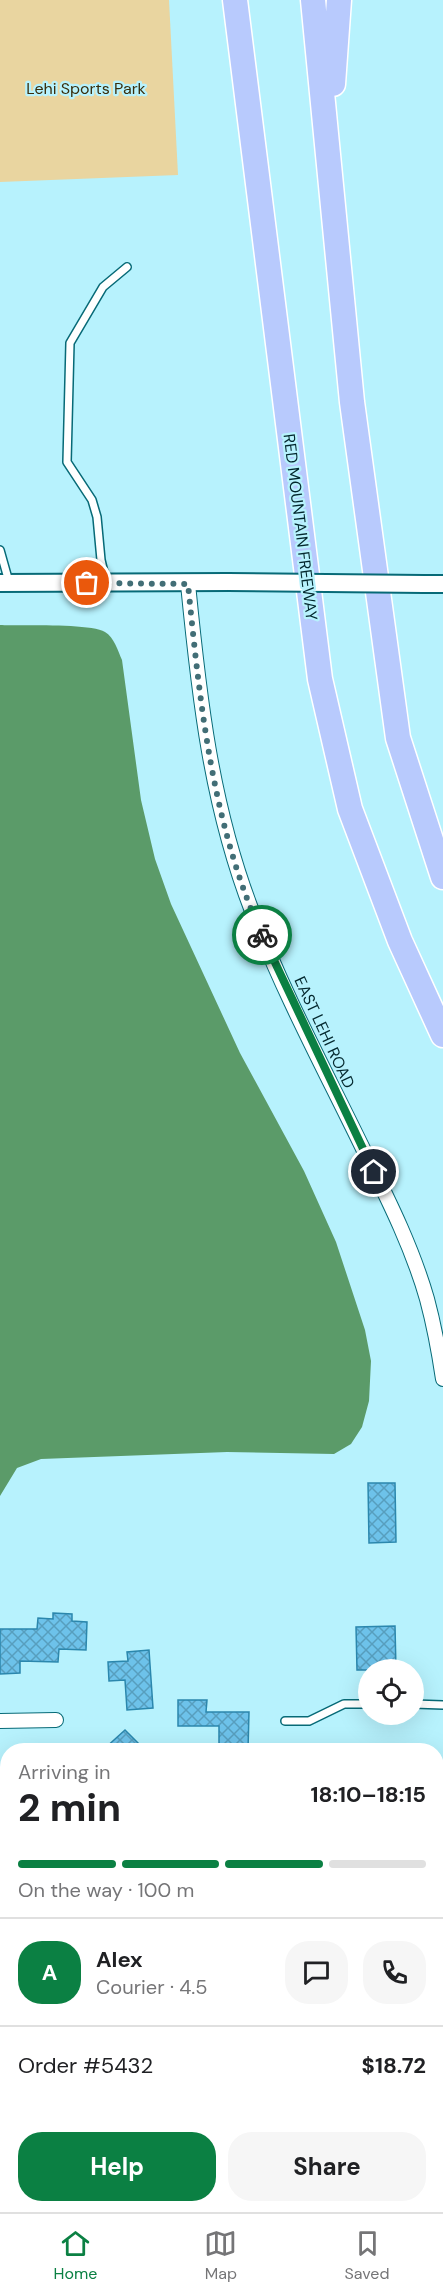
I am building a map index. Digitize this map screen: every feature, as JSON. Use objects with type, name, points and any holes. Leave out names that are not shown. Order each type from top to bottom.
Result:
[{"type":"highway","points":[[226,0],[255,152]]},
{"type":"highway","name":"RED MOUNTAIN FREEWAY","points":[[235,0],[320,679],[350,809],[400,941],[443,1035]]},
{"type":"highway","points":[[313,0],[352,402],[398,738],[443,877]]},
{"type":"highway","points":[[327,138],[339,0]]},
{"type":"street","points":[[4,583],[443,584]]},
{"type":"street","name":"EAST LEHI ROAD","points":[[188,584],[202,715],[211,771],[223,826],[238,874],[253,914],[295,1007],[401,1227],[427,1299],[443,1379]]},
{"type":"street","points":[[0,1721],[56,1720]]},
{"type":"lane","points":[[107,583],[92,500],[67,462],[70,343],[103,287],[127,267]]},
{"type":"lane","points":[[0,550],[4,583]]},
{"type":"lane","points":[[285,1721],[309,1721],[344,1704],[358,1704]]},
{"type":"lane","points":[[424,1704],[443,1705]]},
{"type":"green space","name":"Lehi Sports Park","points":[[0,0],[169,0],[178,175],[0,182]]},
{"type":"shaded area","points":[[0,625],[71,626],[97,629],[111,637],[122,660],[141,800],[155,859],[171,904],[240,1053],[304,1171],[336,1242],[365,1330],[371,1361],[369,1401],[362,1427],[351,1444],[334,1454],[227,1452],[41,1459],[17,1468],[0,1496]]},
{"type":"building","points":[[368,1483],[395,1483],[396,1542],[369,1543]]},
{"type":"building","points":[[53,1613],[72,1614],[72,1621],[87,1622],[86,1650],[59,1649],[58,1662],[20,1661],[20,1673],[0,1674],[0,1629],[37,1629],[38,1618],[53,1619]]},
{"type":"building","points":[[395,1626],[396,1659],[358,1659],[357,1670],[356,1627]]},
{"type":"building","points":[[149,1650],[153,1708],[127,1710],[125,1680],[109,1681],[108,1662],[128,1661],[127,1652]]},
{"type":"building","points":[[178,1700],[207,1700],[206,1712],[249,1712],[248,1743],[219,1743],[219,1726],[178,1726]]},
{"type":"building","points":[[125,1730],[138,1743],[111,1743]]},
{"type":"way so far","points":[[87,583],[188,584],[202,715],[211,771],[223,826],[238,874],[262,935]]},
{"type":"route","points":[[262,935],[374,1172]]}]
